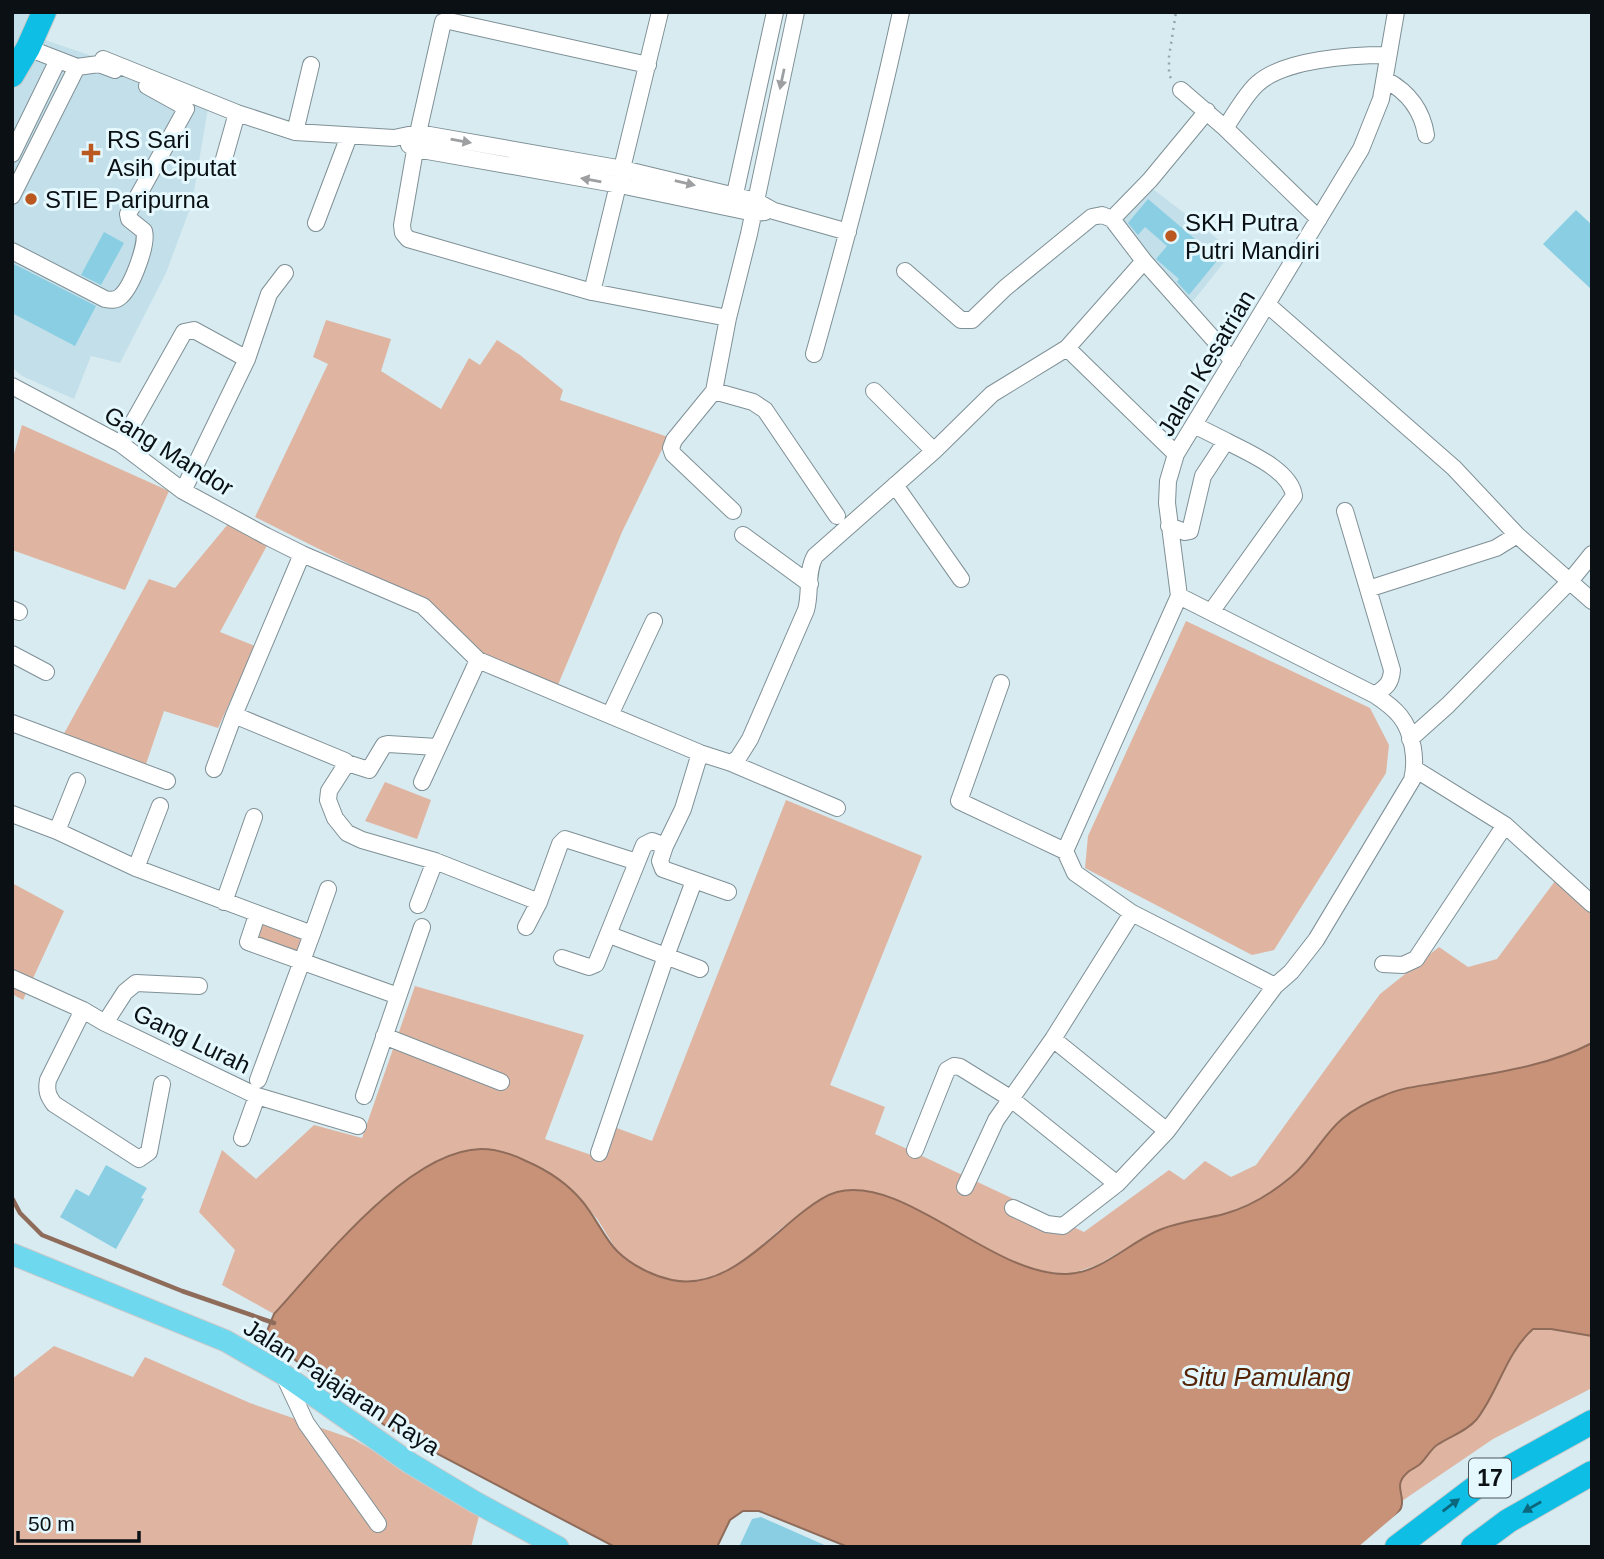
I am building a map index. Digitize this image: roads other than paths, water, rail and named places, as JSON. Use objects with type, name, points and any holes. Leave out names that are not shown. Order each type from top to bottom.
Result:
[{"type":"highway","points":[[12,75],[44,12]]},
{"type":"highway","name":"17","points":[[1397,1547],[1480,1484],[1592,1422]]},
{"type":"highway","name":"17","points":[[1473,1547],[1508,1521],[1592,1474]]},
{"type":"main road","name":"Jalan Pajajaran Raya","points":[[12,1254],[226,1341],[283,1374],[410,1463],[558,1547]]},
{"type":"street","points":[[593,292],[660,12]]},
{"type":"street","points":[[734,202],[775,12]]},
{"type":"street","points":[[733,511],[673,454],[671,447],[713,391],[796,12]]},
{"type":"street","points":[[814,354],[883,96],[901,12]]},
{"type":"street","name":"Jalan Kesatrian","points":[[1179,596],[1169,526],[1168,481],[1176,454],[1361,149],[1386,80],[1396,12]]},
{"type":"street","points":[[648,65],[493,30],[443,22],[417,141],[402,225],[403,233],[408,239],[593,292],[729,318]]},
{"type":"street","points":[[12,251],[104,299],[113,301],[121,296],[136,270],[146,235],[129,219],[128,214],[186,109],[148,86],[105,66],[99,64],[77,67],[28,48]]},
{"type":"street","points":[[1225,128],[1256,85],[1280,69],[1310,62],[1388,55]]},
{"type":"street","points":[[103,59],[237,113],[295,132],[394,138],[623,169],[848,232]]},
{"type":"street","points":[[12,154],[58,60]]},
{"type":"street","points":[[295,132],[311,65]]},
{"type":"street","points":[[12,197],[77,67]]},
{"type":"street","points":[[1386,80],[1401,89],[1414,104],[1423,120],[1426,135]]},
{"type":"street","points":[[1181,90],[1207,111],[1319,219]]},
{"type":"street","points":[[1112,219],[1150,180],[1207,111]]},
{"type":"street","points":[[222,166],[237,113]]},
{"type":"street","points":[[316,223],[349,136]]},
{"type":"street","points":[[417,141],[620,186],[734,202]]},
{"type":"street","points":[[905,271],[961,320],[972,320],[1005,288],[1092,217],[1102,215],[1112,219],[1144,261],[1233,361]]},
{"type":"street","points":[[731,763],[738,758],[750,739],[806,610],[810,569],[815,556],[934,451],[992,394],[1067,348],[1144,261]]},
{"type":"street","points":[[183,491],[247,359],[269,294],[285,273]]},
{"type":"street","points":[[1268,305],[1454,468],[1517,535],[1592,601]]},
{"type":"street","points":[[121,444],[184,332],[194,330],[247,359]]},
{"type":"street","points":[[1067,348],[1176,454]]},
{"type":"street","name":"Gang Mandor","points":[[12,386],[121,444],[183,491],[302,554],[423,606],[478,660]]},
{"type":"street","points":[[713,391],[753,401],[765,410],[837,516]]},
{"type":"street","points":[[874,391],[934,451]]},
{"type":"street","points":[[1194,425],[1280,472],[1292,486],[1294,496],[1211,612]]},
{"type":"street","points":[[1169,526],[1185,532],[1190,531],[1203,476],[1226,441]]},
{"type":"street","points":[[895,485],[961,579]]},
{"type":"street","points":[[1345,511],[1392,670],[1388,687],[1375,695]]},
{"type":"street","points":[[743,535],[810,584]]},
{"type":"street","points":[[1368,589],[1496,548],[1517,535]]},
{"type":"street","points":[[214,769],[302,554]]},
{"type":"street","points":[[1410,739],[1448,705],[1571,580],[1592,554]]},
{"type":"street","points":[[1013,1208],[1047,1224],[1063,1226],[1117,1184],[1167,1131],[1275,986],[1291,972],[1316,940],[1412,780],[1415,769],[1410,739],[1402,719],[1375,695],[1179,596],[1065,851]]},
{"type":"street","points":[[610,715],[654,621]]},
{"type":"street","points":[[12,654],[46,672]]},
{"type":"street","points":[[422,782],[478,660],[837,808]]},
{"type":"street","points":[[1001,684],[959,801],[1065,851],[1075,873],[1132,913],[1275,986]]},
{"type":"street","points":[[234,715],[369,770],[384,745],[437,747]]},
{"type":"street","points":[[12,723],[167,781]]},
{"type":"street","points":[[700,753],[682,809],[660,861],[663,869],[728,892]]},
{"type":"street","points":[[347,763],[329,791],[328,800],[330,809],[342,828],[362,840],[435,861],[539,902]]},
{"type":"street","points":[[1415,769],[1505,825],[1592,904]]},
{"type":"street","points":[[57,831],[77,781]]},
{"type":"street","points":[[136,868],[160,806]]},
{"type":"street","points":[[12,814],[57,831],[136,868],[312,934]]},
{"type":"street","points":[[224,902],[254,817]]},
{"type":"street","points":[[1383,964],[1404,965],[1416,960],[1505,825]]},
{"type":"street","points":[[526,927],[539,902],[560,844],[565,839],[637,862]]},
{"type":"street","points":[[562,958],[589,967],[596,964],[644,845],[652,841],[665,846]]},
{"type":"street","points":[[418,905],[435,861]]},
{"type":"street","points":[[599,1153],[694,881]]},
{"type":"street","points":[[242,1138],[300,962],[328,889]]},
{"type":"street","points":[[965,1187],[990,1131],[1010,1098],[1053,1039],[1132,913]]},
{"type":"street","points":[[257,915],[248,942],[398,996]]},
{"type":"street","points":[[364,1096],[422,927]]},
{"type":"street","points":[[615,937],[700,969]]},
{"type":"street","name":"Gang Lurah","points":[[12,978],[83,1010],[105,1023],[258,1088],[358,1126]]},
{"type":"street","points":[[105,1023],[125,992],[136,983],[199,986]]},
{"type":"street","points":[[83,1010],[48,1080],[48,1096],[54,1104],[139,1159],[149,1152],[162,1084]]},
{"type":"street","points":[[384,1036],[501,1082]]},
{"type":"street","points":[[1053,1039],[1167,1131]]},
{"type":"street","points":[[915,1150],[937,1093],[950,1068],[960,1067],[1010,1098],[1117,1184]]},
{"type":"street","points":[[283,1374],[306,1423],[378,1524]]},
{"type":"water","name":"Situ Pamulang","points":[[1592,1043],[1592,1336],[1551,1329],[1533,1329],[1509,1360],[1477,1419],[1463,1431],[1437,1445],[1421,1463],[1402,1478],[1401,1508],[1364,1547],[848,1547],[759,1511],[743,1511],[730,1520],[717,1547],[615,1547],[390,1429],[272,1342],[267,1331],[274,1314],[368,1213],[424,1168],[453,1154],[481,1149],[493,1150],[515,1156],[541,1169],[576,1194],[612,1246],[623,1256],[657,1276],[672,1280],[710,1278],[727,1271],[828,1195],[864,1191],[892,1198],[920,1211],[1009,1260],[1038,1270],[1067,1274],[1091,1269],[1165,1228],[1224,1214],[1260,1199],[1298,1171],[1342,1119],[1378,1098],[1405,1089],[1538,1064]]},
{"type":"waterway","points":[[12,1198],[20,1213],[42,1235],[182,1291],[274,1323]]},
{"type":"place","name":"RS Sari Asih Ciputat","points":[[91,153]]},
{"type":"place","name":"STIE Paripurna","points":[[31,199]]},
{"type":"place","name":"SKH Putra Putri Mandiri","points":[[1171,236]]}]
